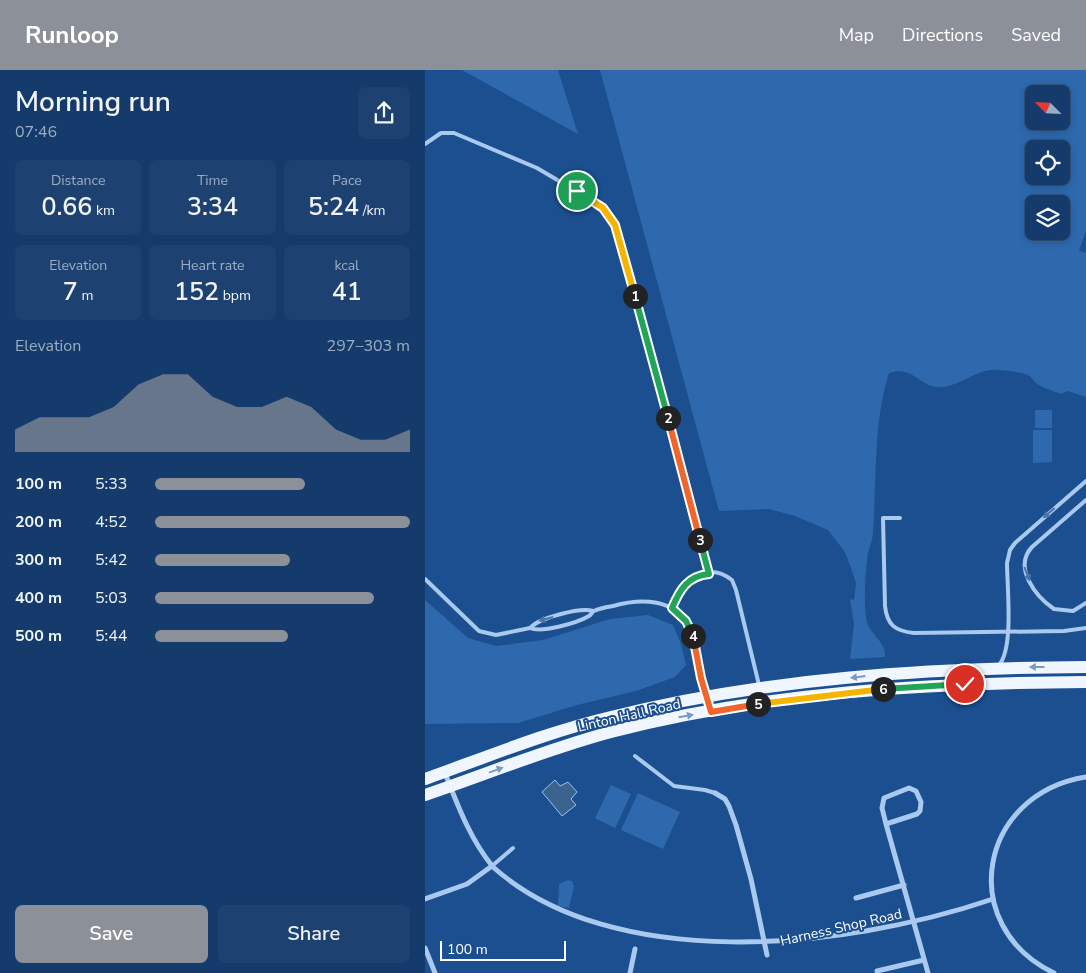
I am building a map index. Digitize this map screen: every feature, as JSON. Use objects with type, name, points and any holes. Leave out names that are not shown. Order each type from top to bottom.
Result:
[{"type":"main road","name":"Linton Hall Road","points":[[425,779],[594,721],[643,709],[707,697],[882,674],[995,667],[1086,666]]},
{"type":"main road","name":"Linton Hall Road","points":[[425,795],[544,752],[610,732],[711,712],[880,690],[965,684],[1086,682]]},
{"type":"street","points":[[445,772],[462,818],[492,866],[519,894]]},
{"type":"street","points":[[1054,973],[1029,958],[1018,947],[1003,925],[993,899],[991,877],[994,856],[998,843],[1013,817],[1039,792],[1063,782],[1086,777]]},
{"type":"street","points":[[886,824],[920,811],[921,802],[915,790],[909,788],[884,798],[882,808],[886,824],[928,973]]},
{"type":"street","points":[[715,794],[725,799],[736,825],[751,880],[767,955]]},
{"type":"street","points":[[425,899],[467,884],[492,866]]},
{"type":"street","points":[[856,898],[904,886]]},
{"type":"street","name":"Harness Shop Road","points":[[836,942],[993,899]]},
{"type":"street","points":[[626,947],[643,950]]},
{"type":"street","points":[[425,948],[435,973]]},
{"type":"street","points":[[630,973],[635,949]]},
{"type":"street","name":"Harness Shop Road","points":[[761,955],[777,954]]},
{"type":"street","points":[[877,971],[924,960]]},
{"type":"lane","points":[[425,144],[441,133],[454,133],[537,168],[598,204],[609,215],[619,236],[709,574]]},
{"type":"lane","points":[[995,667],[1003,660],[1007,632],[1007,563],[1010,550],[1021,537],[1086,481]]},
{"type":"lane","points":[[1086,500],[1027,552],[1023,564],[1028,580],[1054,609],[1073,611],[1086,603]]},
{"type":"lane","points":[[900,518],[883,518],[885,606],[890,624],[897,630],[914,633],[1064,631],[1086,628]]},
{"type":"lane","points":[[672,608],[677,596],[690,579],[709,574],[724,575],[735,584],[760,689]]},
{"type":"lane","points":[[425,579],[479,631],[496,635],[530,628],[538,621],[587,609],[593,611],[625,602],[647,600],[672,608],[679,613],[691,629],[711,712]]},
{"type":"lane","points":[[530,628],[537,631],[560,626],[589,616],[593,611]]},
{"type":"lane","points":[[635,756],[674,786],[705,790],[715,794]]},
{"type":"lane","points":[[492,866],[513,848]]},
{"type":"shaded area","points":[[462,70],[558,70],[578,134]]},
{"type":"shaded area","points":[[600,70],[1086,70],[1086,231],[1079,251],[1086,253],[1086,397],[1068,391],[1061,394],[1039,385],[1028,375],[1009,371],[990,370],[952,385],[939,387],[932,386],[904,372],[889,373],[880,412],[873,534],[868,553],[865,594],[867,624],[883,646],[885,657],[850,659],[854,624],[850,599],[854,600],[856,583],[845,552],[828,530],[795,516],[769,509],[719,511]]},
{"type":"shaded area","points":[[1035,410],[1052,410],[1052,428],[1035,428]]},
{"type":"shaded area","points":[[1033,430],[1052,430],[1052,462],[1033,463]]},
{"type":"shaded area","points":[[425,600],[468,638],[496,646],[543,640],[610,619],[648,615],[673,625],[681,644],[686,665],[675,677],[636,691],[577,705],[518,723],[425,724]]},
{"type":"shaded area","points":[[555,780],[560,786],[568,782],[577,792],[571,799],[576,805],[562,816],[542,792]]},
{"type":"shaded area","points":[[611,785],[631,794],[615,828],[595,818]]},
{"type":"shaded area","points":[[638,793],[680,812],[663,849],[621,830]]},
{"type":"shaded area","points":[[568,880],[572,881],[574,886],[569,908],[558,906],[559,884]]},
{"type":"route","points":[[577,191],[603,208],[615,225],[619,236],[709,574],[701,574],[690,579],[677,596],[672,608],[679,613],[691,629],[697,649],[701,678],[711,712],[820,696],[965,684]]}]
